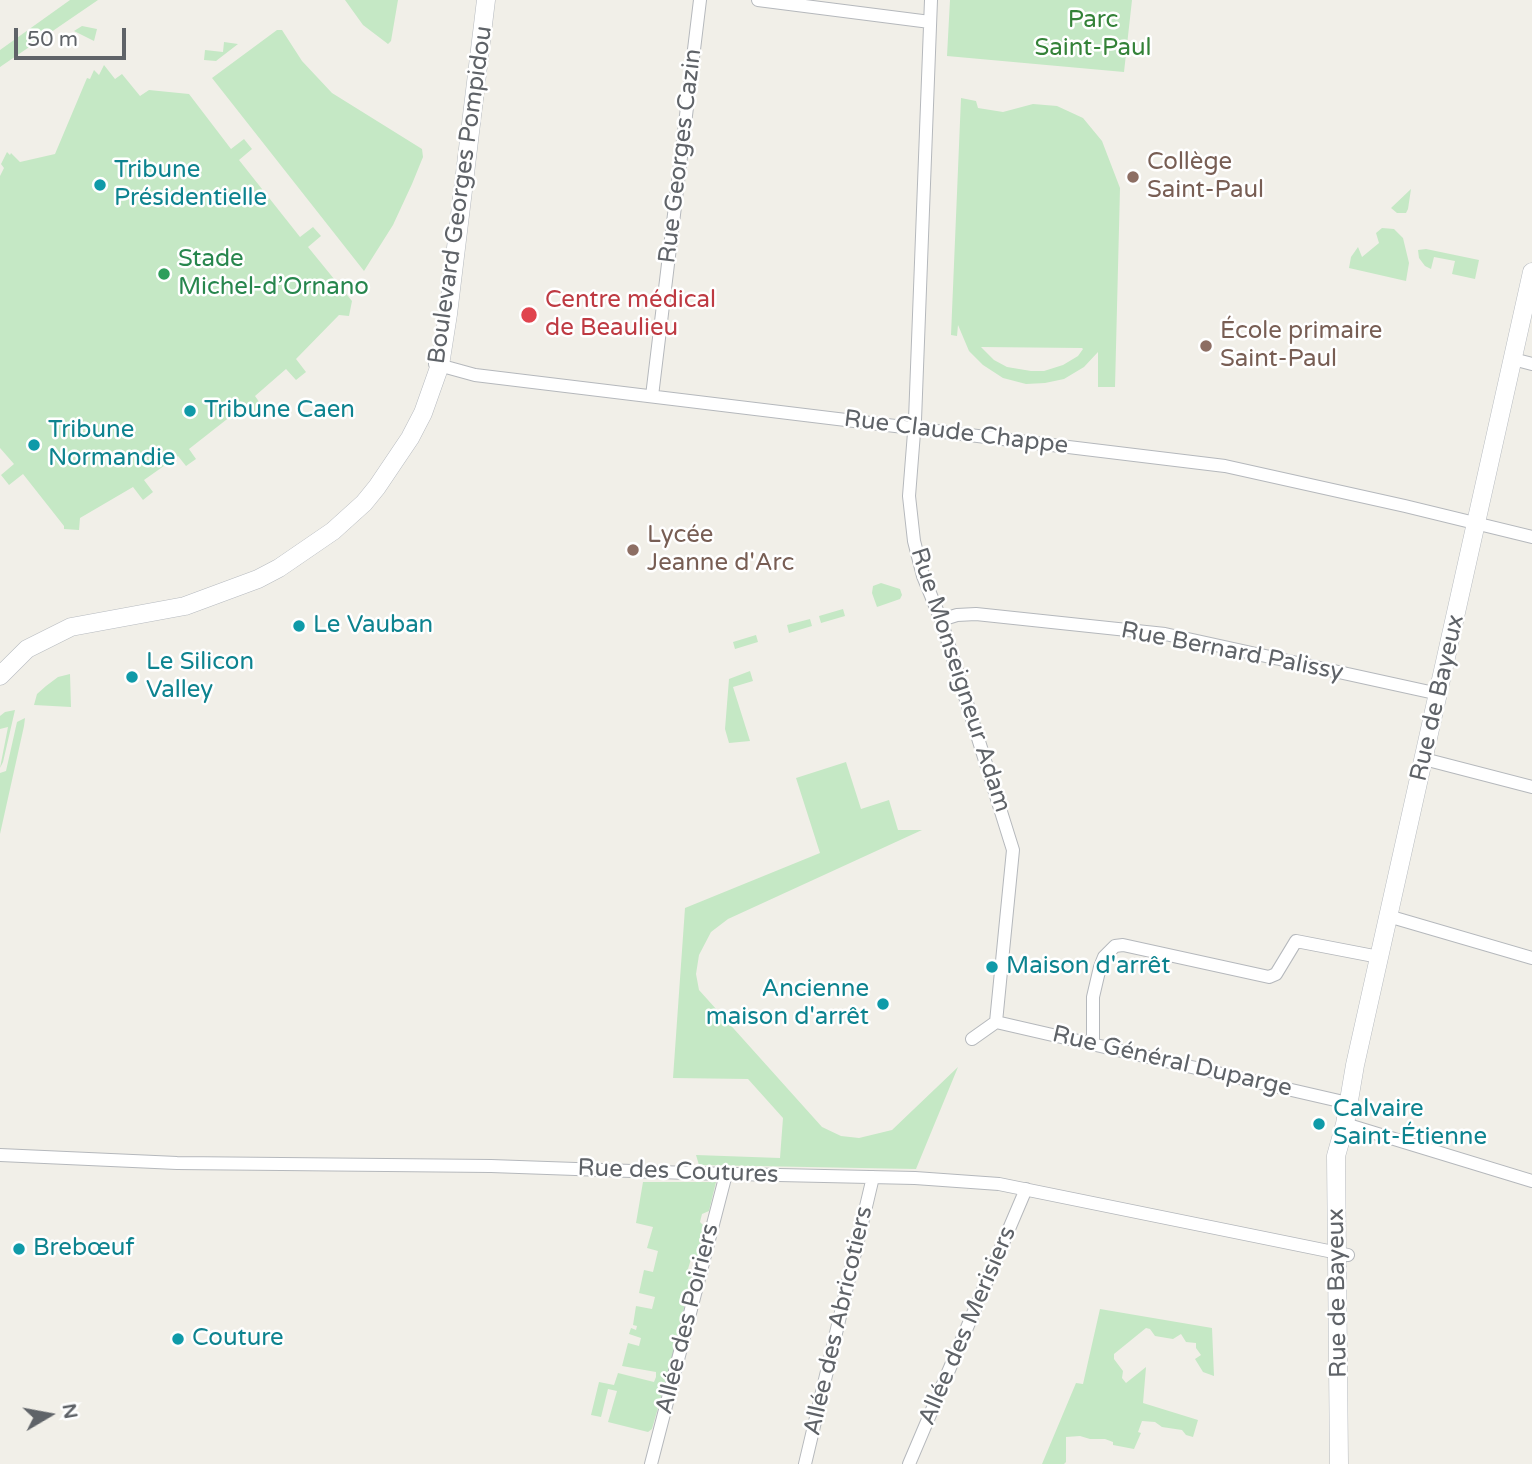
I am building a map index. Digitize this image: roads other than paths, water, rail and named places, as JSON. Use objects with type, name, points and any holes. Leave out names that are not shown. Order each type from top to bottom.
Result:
[{"type":"street","name":"Boulevard Georges Pompidou","points":[[0,658],[19,641],[60,621],[214,587],[274,560],[328,524],[368,485],[411,417],[436,364],[477,0]]},
{"type":"street","name":"Boulevard Georges Pompidou","points":[[0,676],[27,649],[71,627],[207,600],[258,579],[319,541],[365,503],[394,464],[423,413],[449,314],[486,0]]},
{"type":"street","name":"Rue Georges Cazin","points":[[652,396],[700,0]]},
{"type":"street","points":[[758,0],[930,22]]},
{"type":"street","name":"Rue Monseigneur Adam","points":[[931,0],[915,428],[909,496],[923,576],[941,620],[1013,850],[996,1022]]},
{"type":"street","name":"Rue de Bayeux","points":[[1350,1464],[1343,1255],[1336,1156],[1345,1124],[1354,1065],[1532,272]]},
{"type":"street","points":[[1513,359],[1532,364]]},
{"type":"street","name":"Rue Claude Chappe","points":[[436,364],[469,374],[1225,467],[1477,522],[1532,537]]},
{"type":"street","name":"Rue Bernard Palissy","points":[[941,620],[957,615],[976,614],[1166,634],[1438,694]]},
{"type":"street","points":[[1424,759],[1532,787]]},
{"type":"street","points":[[1388,916],[1532,958]]},
{"type":"street","points":[[1093,1044],[1093,997],[1104,957],[1115,946],[1123,945],[1269,977],[1276,974],[1297,941],[1379,957]]},
{"type":"street","points":[[972,1039],[996,1022]]},
{"type":"street","name":"Rue Général Duparge","points":[[996,1022],[1349,1102]]},
{"type":"street","points":[[1345,1124],[1532,1181]]},
{"type":"street","name":"Rue des Coutures","points":[[0,1155],[177,1163],[456,1165],[873,1177],[999,1184],[1343,1255]]},
{"type":"street","name":"Allée des Poiriers","points":[[651,1464],[726,1174]]},
{"type":"street","name":"Allée des Abricotiers","points":[[805,1464],[873,1177]]},
{"type":"street","name":"Allée des Merisiers","points":[[909,1464],[1026,1189]]},
{"type":"street","name":"Rue de Bayeux","points":[[1339,1464],[1343,1255]]},
{"type":"place","name":"Collège Saint-Paul","points":[[1133,177]]},
{"type":"place","name":"Tribune Présidentielle","points":[[100,185]]},
{"type":"place","name":"Stade Michel-d’Ornano","points":[[164,274]]},
{"type":"place","name":"Centre médical de Beaulieu","points":[[529,315]]},
{"type":"place","name":"École primaire Saint-Paul","points":[[1206,346]]},
{"type":"place","name":"Tribune Caen","points":[[190,411]]},
{"type":"place","name":"Tribune Normandie","points":[[34,445]]},
{"type":"place","name":"Lycée Jeanne d'Arc","points":[[633,550]]},
{"type":"place","name":"Le Vauban","points":[[299,626]]},
{"type":"place","name":"Le Silicon Valley","points":[[132,677]]},
{"type":"place","name":"Maison d'arrêt","points":[[992,967]]},
{"type":"place","name":"Ancienne maison d'arrêt","points":[[883,1004]]},
{"type":"place","name":"Calvaire Saint-Étienne","points":[[1319,1124]]},
{"type":"place","name":"Brebœuf","points":[[19,1249]]},
{"type":"place","name":"Couture","points":[[178,1339]]},
{"type":"park label","name":"Parc Saint-Paul","points":[[1093,35]]}]
